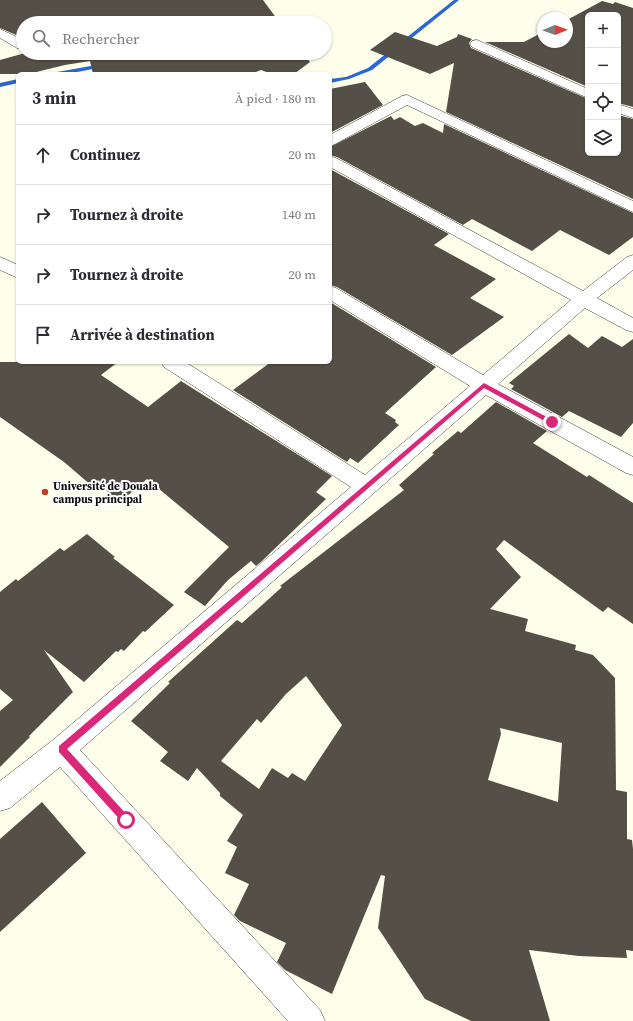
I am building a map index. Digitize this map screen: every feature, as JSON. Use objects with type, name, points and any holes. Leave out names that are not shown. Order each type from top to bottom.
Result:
[{"type":"street","points":[[0,33],[16,42]]},
{"type":"street","points":[[477,44],[585,93]]},
{"type":"street","points":[[332,140],[407,99],[633,207]]},
{"type":"street","points":[[621,109],[633,114]]},
{"type":"street","points":[[332,162],[633,326]]},
{"type":"street","points":[[0,798],[62,749],[584,299],[633,261]]},
{"type":"street","points":[[0,263],[16,271]]},
{"type":"street","points":[[332,293],[484,385],[633,467]]},
{"type":"street","points":[[174,364],[366,487]]},
{"type":"street","points":[[62,749],[309,1021]]},
{"type":"building","points":[[0,0],[263,0],[275,16],[16,16],[16,35],[0,28]]},
{"type":"building","points":[[602,1],[613,4],[615,2],[633,8],[633,107],[621,104],[621,12],[585,12],[585,86],[485,42],[524,42],[537,35],[537,48],[573,48],[573,17]]},
{"type":"building","points":[[395,32],[437,46],[457,37],[458,34],[472,39],[469,43],[471,48],[585,98],[585,156],[621,156],[621,116],[633,119],[633,199],[446,112],[454,63],[430,74],[370,50]]},
{"type":"building","points":[[16,56],[16,60],[308,60],[310,62],[297,72],[266,72],[261,70],[256,72],[93,72],[90,61],[36,72],[0,74],[0,60]]},
{"type":"building","points":[[365,82],[383,105],[332,132],[332,89]]},
{"type":"building","points":[[391,116],[394,120],[400,117],[415,126],[423,123],[443,133],[444,124],[633,213],[633,237],[609,255],[560,230],[532,251],[472,219],[463,225],[332,156],[332,146]]},
{"type":"building","points":[[332,170],[449,234],[434,245],[496,279],[470,298],[504,317],[452,355],[337,287],[332,286]]},
{"type":"building","points":[[332,303],[436,367],[385,413],[396,420],[395,422],[399,425],[358,463],[350,458],[347,462],[233,390],[268,364],[332,364]]},
{"type":"building","points":[[569,334],[588,348],[602,336],[622,347],[633,339],[633,423],[621,437],[569,411],[562,417],[511,389],[514,386],[509,383]]},
{"type":"building","points":[[0,362],[16,362],[16,364],[115,364],[101,375],[148,407],[181,381],[332,476],[316,492],[326,499],[256,566],[251,561],[228,580],[205,606],[184,592],[229,547],[147,479],[126,497],[125,495],[117,501],[98,482],[92,486],[64,462],[0,417]]},
{"type":"building","points":[[496,402],[547,431],[533,443],[587,477],[589,475],[633,503],[633,624],[608,607],[603,612],[504,540],[496,549],[521,577],[490,609],[528,619],[525,631],[576,645],[575,650],[593,655],[615,678],[616,790],[627,792],[627,839],[632,840],[633,849],[633,951],[626,950],[627,958],[579,956],[529,950],[550,1021],[471,1021],[425,999],[378,928],[385,876],[381,875],[332,994],[285,970],[277,962],[286,943],[240,921],[234,915],[249,884],[225,873],[237,847],[227,841],[243,815],[220,796],[220,793],[197,768],[188,781],[160,761],[168,752],[131,721],[170,683],[168,682],[237,620],[242,623],[282,587],[280,586],[404,490],[399,485],[434,454],[432,453],[458,431],[461,433]],"holes":[[[306,676],[342,725],[305,781],[292,773],[288,778],[272,768],[259,789],[221,761],[257,719],[261,723],[286,694]],[[500,728],[562,743],[558,802],[488,780],[501,734]]]},
{"type":"building","points":[[87,534],[115,557],[113,558],[174,605],[145,632],[143,631],[124,651],[121,649],[118,652],[116,651],[84,682],[44,650],[73,692],[0,767],[0,711],[13,700],[0,689],[0,592],[16,579],[18,581],[60,548],[64,551]]},
{"type":"building","points":[[42,802],[86,853],[0,932],[0,839]]},
{"type":"waterway","points":[[332,81],[347,78],[370,69],[457,0]]},
{"type":"waterway","points":[[68,72],[102,66]]},
{"type":"waterway","points":[[0,85],[16,81]]},
{"type":"place","name":"Université de Douala campus principal","points":[[45,492]]},
{"type":"route","points":[[126,820],[62,749],[484,385],[552,422]]}]
